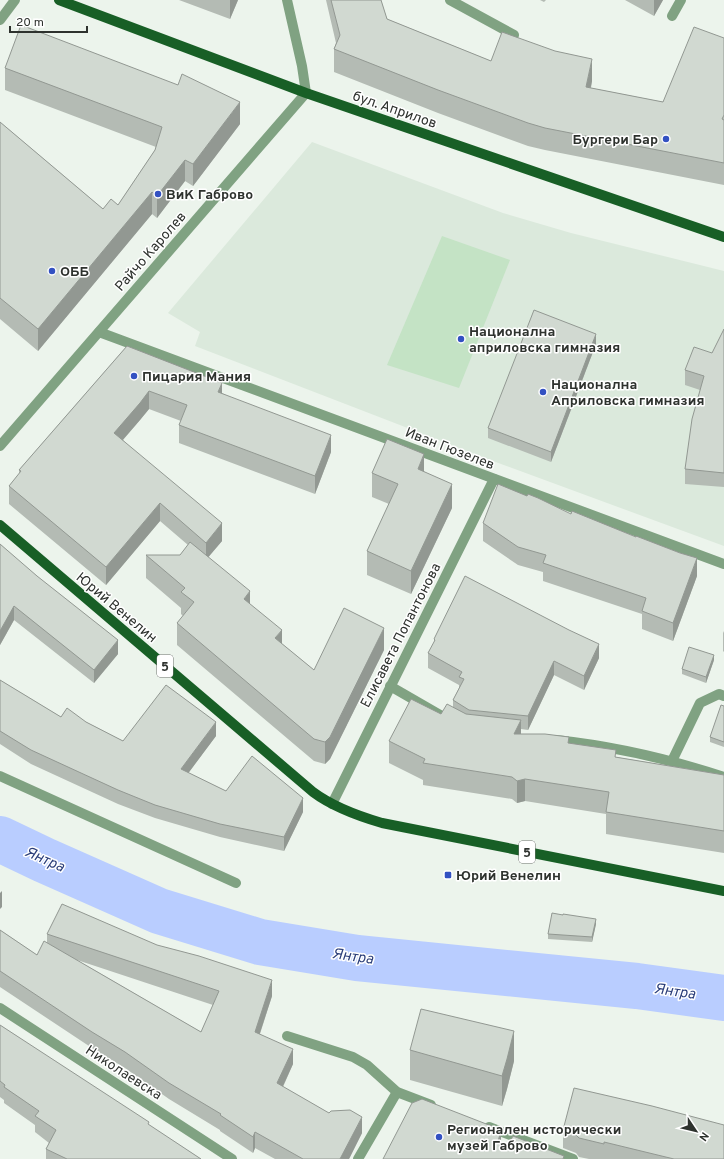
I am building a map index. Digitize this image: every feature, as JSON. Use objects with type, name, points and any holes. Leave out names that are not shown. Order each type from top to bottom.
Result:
[{"type":"main road","name":"бул. Априлов","points":[[59,0],[306,93],[724,237]]},
{"type":"main road","name":"Юрий Венелин","points":[[0,525],[313,792],[332,804],[357,815],[382,823],[724,891]]},
{"type":"street","points":[[0,20],[14,0]]},
{"type":"street","points":[[287,0],[302,66],[306,93]]},
{"type":"street","points":[[450,0],[514,35]]},
{"type":"street","points":[[672,16],[682,0]]},
{"type":"street","name":"Райчо Каролев","points":[[0,446],[306,93]]},
{"type":"street","name":"Иван Гюзелев","points":[[99,332],[724,564]]},
{"type":"street","name":"Елисавета Попантонова","points":[[332,804],[494,479]]},
{"type":"street","points":[[390,686],[454,723]]},
{"type":"street","points":[[672,761],[700,703],[719,694],[724,696]]},
{"type":"street","points":[[544,738],[590,743],[672,761],[724,777]]},
{"type":"street","points":[[0,776],[236,883]]},
{"type":"street","name":"Николаевска","points":[[0,1008],[232,1159]]},
{"type":"street","points":[[287,1036],[354,1057],[367,1065],[397,1092],[442,1109]]},
{"type":"street","points":[[358,1159],[397,1092]]},
{"type":"street","points":[[478,1122],[573,1159]]},
{"type":"street","points":[[508,1147],[513,1136]]},
{"type":"shaded area","name":"Национална априловска гимназия","points":[[312,142],[503,213],[571,233],[724,271],[724,546],[501,464],[195,346],[200,332],[168,313]]},
{"type":"green space","points":[[442,236],[510,260],[459,388],[387,365]]},
{"type":"building","points":[[331,0],[381,0],[387,19],[491,61],[502,32],[555,51],[592,59],[586,87],[663,102],[694,27],[724,38],[724,115],[722,119],[724,120],[724,163],[545,128],[438,90],[334,49],[340,35]]},
{"type":"building","points":[[21,25],[178,85],[182,74],[240,102],[193,164],[185,160],[157,196],[152,192],[38,329],[0,298],[0,122],[103,209],[111,199],[118,205],[155,150],[162,127],[5,68]]},
{"type":"building","name":"Национална Априловска гимназия","points":[[534,310],[596,334],[551,452],[488,428]]},
{"type":"building","name":"Национална Априловска гимназия","points":[[724,329],[724,473],[685,469],[692,419],[704,376],[685,370],[694,347],[712,353]]},
{"type":"building","points":[[127,346],[222,383],[218,392],[331,435],[315,476],[179,425],[187,405],[149,391],[114,433],[222,523],[206,543],[160,503],[106,567],[9,486],[21,471],[19,470]]},
{"type":"building","points":[[387,439],[424,454],[418,469],[452,484],[411,571],[367,551],[398,484],[372,473]]},
{"type":"building","points":[[498,484],[527,496],[528,494],[538,498],[571,514],[572,511],[636,537],[697,558],[673,623],[642,611],[646,598],[543,563],[546,555],[518,547],[483,523]]},
{"type":"building","points":[[190,542],[250,591],[244,599],[282,630],[275,638],[314,670],[344,608],[384,628],[330,737],[325,742],[314,739],[177,623],[194,602],[181,592],[185,588],[146,555],[180,555]]},
{"type":"building","points":[[0,544],[37,576],[118,640],[94,670],[14,606],[0,631]]},
{"type":"building","points":[[465,576],[599,644],[584,676],[554,661],[528,716],[469,710],[453,700],[464,679],[459,677],[462,672],[428,653]]},
{"type":"building","points":[[689,647],[714,655],[706,677],[682,669]]},
{"type":"building","points":[[0,680],[61,717],[67,708],[86,722],[123,741],[166,685],[216,722],[181,769],[226,791],[252,756],[303,798],[284,837],[220,824],[155,805],[118,790],[31,750],[0,731]]},
{"type":"building","points":[[411,699],[441,714],[447,704],[466,714],[521,720],[514,734],[545,734],[569,737],[568,743],[616,750],[615,757],[724,775],[724,831],[606,812],[609,792],[525,779],[517,781],[512,777],[423,763],[425,759],[389,741]]},
{"type":"building","points":[[721,705],[724,706],[724,742],[710,737]]},
{"type":"building","points":[[62,904],[157,945],[199,956],[272,980],[255,1032],[293,1049],[277,1083],[329,1113],[331,1111],[350,1110],[362,1117],[340,1159],[303,1159],[255,1132],[253,1137],[220,1115],[221,1114],[169,1083],[125,1052],[0,971],[0,930],[37,955],[44,941],[201,1032],[219,991],[47,934]]},
{"type":"building","points":[[552,913],[596,919],[592,937],[548,934]]},
{"type":"building","points":[[421,1009],[514,1031],[502,1076],[410,1050]]},
{"type":"building","points":[[0,1025],[149,1122],[148,1124],[201,1159],[67,1159],[46,1149],[56,1130],[35,1116],[39,1111],[4,1087],[5,1085],[0,1081]]},
{"type":"building","points":[[574,1088],[652,1106],[724,1125],[724,1159],[674,1159],[604,1142],[604,1144],[579,1138],[576,1135],[563,1130]]},
{"type":"building","points":[[422,1099],[501,1131],[498,1141],[501,1147],[508,1145],[513,1136],[564,1156],[563,1159],[383,1159],[412,1103]]},
{"type":"waterway","name":"Янтра","points":[[0,839],[159,911],[260,942],[357,958],[637,986],[724,998]]},
{"type":"place","name":"Бургери Бар","points":[[666,139]]},
{"type":"place","name":"ВиК Габрово","points":[[158,194]]},
{"type":"place","name":"ОББ","points":[[52,271]]},
{"type":"place","name":"Национална априловска гимназия","points":[[461,339]]},
{"type":"place","name":"Пицария Мания","points":[[134,376]]},
{"type":"place","name":"Национална Априловска гимназия","points":[[543,392]]},
{"type":"place","name":"Юрий Венелин","points":[[448,875]]},
{"type":"place","name":"Регионален исторически музей Габрово","points":[[439,1137]]}]
